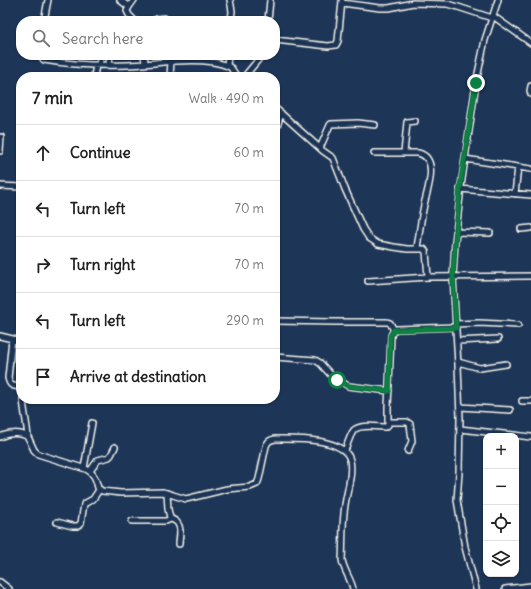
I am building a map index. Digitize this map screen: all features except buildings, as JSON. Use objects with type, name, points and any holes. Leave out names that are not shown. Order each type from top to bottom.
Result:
[{"type":"street","points":[[45,16],[48,0]]},
{"type":"street","points":[[120,0],[129,7]]},
{"type":"street","points":[[131,16],[127,11],[134,0]]},
{"type":"street","points":[[230,0],[231,16]]},
{"type":"street","points":[[268,16],[270,0]]},
{"type":"street","points":[[476,589],[465,547],[457,500],[460,407],[453,277],[460,189],[480,57],[498,0]]},
{"type":"street","points":[[280,41],[328,46],[336,45],[338,41],[342,2],[380,8],[395,7],[407,2],[447,4],[493,17],[531,43]]},
{"type":"street","points":[[44,60],[68,64],[98,65],[199,61],[227,66],[234,72]]},
{"type":"street","points":[[96,72],[99,60]]},
{"type":"street","points":[[109,65],[110,60]]},
{"type":"street","points":[[227,66],[228,60]]},
{"type":"street","points":[[248,72],[258,60]]},
{"type":"street","points":[[170,72],[171,61]]},
{"type":"street","points":[[531,86],[531,94]]},
{"type":"street","points":[[280,116],[281,113],[333,158],[345,189],[363,229],[369,238],[378,244],[390,247],[402,249],[423,248],[426,250],[428,277]]},
{"type":"street","points":[[404,153],[407,122],[415,121]]},
{"type":"street","points":[[320,148],[331,124],[358,123],[375,125]]},
{"type":"street","points":[[0,151],[1,137]]},
{"type":"street","points":[[374,153],[418,153],[424,154],[428,160],[430,180],[416,248]]},
{"type":"street","points":[[465,159],[531,169]]},
{"type":"street","points":[[515,194],[518,167]]},
{"type":"street","points":[[0,186],[16,187]]},
{"type":"street","points":[[460,189],[531,195]]},
{"type":"street","points":[[522,229],[531,228]]},
{"type":"street","points":[[456,232],[490,233]]},
{"type":"street","points":[[368,281],[428,277],[531,276]]},
{"type":"street","points":[[280,321],[387,322],[390,323],[394,330]]},
{"type":"street","points":[[394,330],[479,323],[518,325]]},
{"type":"street","points":[[345,451],[355,429],[361,427],[386,427],[388,425],[390,336],[394,330]]},
{"type":"street","points":[[0,336],[16,340]]},
{"type":"street","points":[[12,339],[8,378],[9,383],[12,386],[16,386]]},
{"type":"street","points":[[457,341],[498,339]]},
{"type":"street","points":[[280,357],[315,360],[320,362],[331,375],[348,386],[389,391]]},
{"type":"street","points":[[458,362],[482,368],[506,364]]},
{"type":"street","points":[[522,401],[531,401]]},
{"type":"street","points":[[23,404],[24,413],[28,426],[28,437],[34,450],[38,454],[90,471],[94,475],[99,490]]},
{"type":"street","points":[[460,407],[510,410]]},
{"type":"street","points":[[389,422],[406,422],[410,424],[412,441],[408,451]]},
{"type":"street","points":[[84,468],[92,423]]},
{"type":"street","points":[[460,429],[531,437]]},
{"type":"street","points":[[0,437],[9,434],[20,434],[28,437]]},
{"type":"street","points":[[99,490],[121,493],[167,493],[188,499],[227,488],[245,488],[257,484],[267,442],[270,440],[314,441],[333,445],[345,451],[350,460],[349,484],[344,506],[342,560],[353,589]]},
{"type":"street","points":[[90,471],[98,460],[111,455],[115,447]]},
{"type":"street","points":[[57,522],[78,526],[81,523],[83,516],[84,504],[93,499],[99,490]]},
{"type":"street","points":[[167,493],[169,516],[179,524],[179,544]]},
{"type":"street","points":[[132,522],[166,521],[171,519]]},
{"type":"street","points":[[0,582],[9,589]]},
{"type":"street","points":[[505,589],[531,586]]},
{"type":"route","points":[[337,380],[348,386],[389,391],[390,336],[394,330],[456,328],[453,277],[455,242],[460,186],[476,83]]}]
